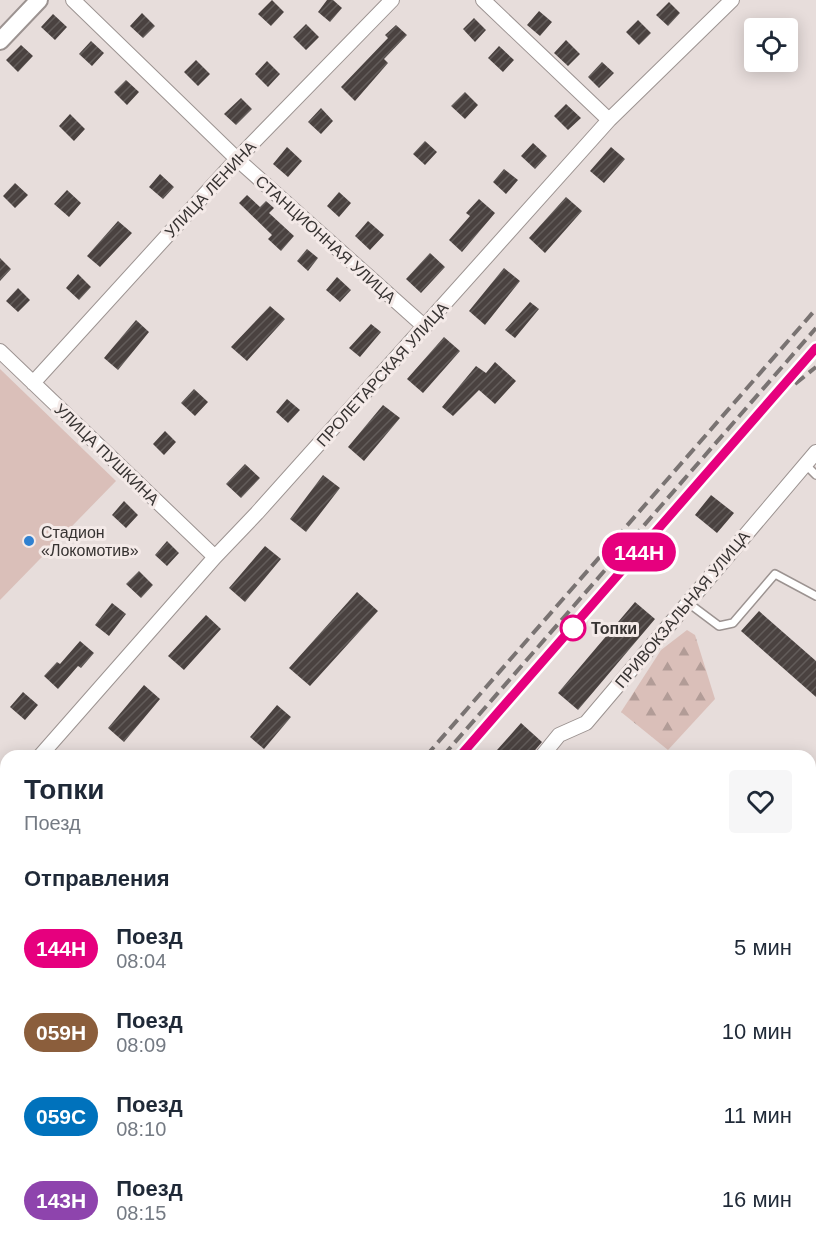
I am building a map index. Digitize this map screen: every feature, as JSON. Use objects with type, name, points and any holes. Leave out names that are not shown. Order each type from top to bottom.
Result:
[{"type":"street","points":[[0,41],[39,0]]},
{"type":"street","name":"СТАНЦИОННАЯ УЛИЦА","points":[[73,0],[237,159],[425,327]]},
{"type":"street","name":"УЛИЦА ЛЕНИНА","points":[[33,383],[237,159],[392,0]]},
{"type":"street","points":[[483,0],[609,120]]},
{"type":"street","name":"ПРОЛЕТАРСКАЯ УЛИЦА","points":[[45,750],[215,557],[425,327],[609,120],[732,0]]},
{"type":"street","name":"УЛИЦА ПУШКИНА","points":[[0,351],[215,557]]},
{"type":"street","name":"ПРИВОКЗАЛЬНАЯ УЛИЦА","points":[[547,750],[559,735],[586,723],[816,452]]},
{"type":"lane","points":[[805,464],[816,475]]},
{"type":"lane","points":[[687,602],[719,626],[733,623],[775,574],[816,596]]},
{"type":"green space","name":"Стадион «Локомотив»","points":[[0,369],[116,481],[0,600]]},
{"type":"green space","points":[[687,630],[695,635],[715,699],[668,750],[621,712],[661,650]]},
{"type":"building","points":[[272,0],[284,12],[271,26],[258,14]]},
{"type":"building","points":[[327,0],[333,0],[342,8],[330,22],[318,12]]},
{"type":"building","points":[[669,2],[680,13],[668,26],[656,15]]},
{"type":"building","points":[[539,11],[552,22],[540,36],[527,25]]},
{"type":"building","points":[[142,13],[155,26],[143,38],[130,26]]},
{"type":"building","points":[[53,14],[67,27],[55,40],[41,27]]},
{"type":"building","points":[[474,18],[486,30],[475,42],[463,29]]},
{"type":"building","points":[[638,20],[651,33],[639,45],[626,32]]},
{"type":"building","points":[[306,24],[319,37],[306,50],[293,37]]},
{"type":"building","points":[[396,25],[407,35],[384,59],[388,63],[355,101],[341,87],[388,38],[385,35]]},
{"type":"building","points":[[566,40],[580,54],[568,66],[554,53]]},
{"type":"building","points":[[91,41],[104,53],[92,66],[79,54]]},
{"type":"building","points":[[21,45],[33,56],[18,72],[6,60]]},
{"type":"building","points":[[499,46],[514,60],[503,72],[488,58]]},
{"type":"building","points":[[196,60],[210,74],[198,86],[184,72]]},
{"type":"building","points":[[267,61],[280,74],[268,87],[255,74]]},
{"type":"building","points":[[602,62],[614,73],[599,88],[588,77]]},
{"type":"building","points":[[126,80],[139,92],[127,105],[114,92]]},
{"type":"building","points":[[465,92],[478,105],[465,119],[451,106]]},
{"type":"building","points":[[241,98],[252,109],[236,125],[224,114]]},
{"type":"building","points":[[566,104],[581,118],[568,130],[554,116]]},
{"type":"building","points":[[321,108],[333,121],[321,134],[308,122]]},
{"type":"building","points":[[70,114],[85,129],[74,141],[59,126]]},
{"type":"building","points":[[425,141],[437,152],[425,165],[413,154]]},
{"type":"building","points":[[533,143],[547,156],[535,169],[521,156]]},
{"type":"building","points":[[287,147],[302,161],[288,177],[273,164]]},
{"type":"building","points":[[611,147],[625,159],[604,183],[590,171]]},
{"type":"building","points":[[504,169],[518,180],[506,194],[493,182]]},
{"type":"building","points":[[160,174],[174,187],[163,199],[149,187]]},
{"type":"building","points":[[15,183],[28,195],[15,208],[3,196]]},
{"type":"building","points":[[67,190],[81,203],[69,217],[54,204]]},
{"type":"building","points":[[339,192],[351,203],[339,217],[327,206]]},
{"type":"building","points":[[247,195],[260,207],[266,201],[274,208],[269,213],[294,236],[281,251],[268,239],[272,235],[239,203]]},
{"type":"building","points":[[566,197],[582,211],[545,253],[529,238]]},
{"type":"building","points":[[479,199],[495,213],[462,252],[449,240],[470,216],[466,213]]},
{"type":"building","points":[[118,221],[132,233],[100,267],[87,256]]},
{"type":"building","points":[[368,221],[384,235],[370,250],[355,236]]},
{"type":"building","points":[[307,249],[318,258],[308,271],[297,261]]},
{"type":"building","points":[[430,253],[445,267],[421,293],[406,279]]},
{"type":"building","points":[[0,258],[11,269],[0,281]]},
{"type":"building","points":[[504,268],[520,281],[485,325],[469,311]]},
{"type":"building","points":[[78,274],[91,287],[79,300],[66,288]]},
{"type":"building","points":[[337,277],[351,290],[340,302],[326,290]]},
{"type":"building","points":[[18,288],[30,300],[18,312],[6,301]]},
{"type":"building","points":[[530,302],[539,309],[515,338],[505,330]]},
{"type":"building","points":[[270,306],[285,319],[247,361],[231,347]]},
{"type":"building","points":[[136,320],[149,332],[118,370],[104,358]]},
{"type":"building","points":[[371,324],[381,332],[360,357],[349,348]]},
{"type":"building","points":[[444,337],[460,351],[423,393],[407,379]]},
{"type":"building","points":[[495,362],[516,381],[495,404],[479,390],[453,416],[442,407],[476,366],[486,373]]},
{"type":"building","points":[[194,389],[208,402],[195,416],[181,403]]},
{"type":"building","points":[[287,399],[300,410],[288,423],[276,412]]},
{"type":"building","points":[[383,405],[400,418],[364,461],[348,447]]},
{"type":"building","points":[[165,431],[176,442],[164,455],[153,444]]},
{"type":"building","points":[[245,464],[260,478],[241,498],[226,484]]},
{"type":"building","points":[[323,475],[340,488],[306,532],[290,519]]},
{"type":"building","points":[[711,495],[734,513],[717,533],[695,515]]},
{"type":"building","points":[[124,501],[138,515],[126,528],[112,515]]},
{"type":"building","points":[[167,541],[179,553],[167,566],[155,555]]},
{"type":"building","points":[[265,546],[281,559],[245,602],[229,588]]},
{"type":"building","points":[[139,571],[153,585],[141,598],[126,584]]},
{"type":"building","points":[[357,592],[378,611],[310,686],[289,668]]},
{"type":"building","name":"Топки","points":[[635,602],[655,619],[578,710],[558,693]]},
{"type":"building","points":[[112,603],[126,614],[109,636],[95,625]]},
{"type":"building","points":[[759,611],[816,661],[816,697],[741,631]]},
{"type":"building","points":[[206,615],[221,629],[184,670],[168,656]]},
{"type":"building","points":[[80,641],[94,653],[81,668],[78,666],[58,689],[44,676],[57,662],[60,664]]},
{"type":"building","points":[[144,685],[160,699],[124,742],[108,728]]},
{"type":"building","points":[[23,692],[38,705],[25,720],[10,707]]},
{"type":"building","points":[[277,705],[291,717],[264,749],[250,737]]},
{"type":"building","points":[[521,723],[542,742],[535,750],[497,750]]},
{"type":"railway","points":[[431,750],[816,309]]},
{"type":"railway","points":[[448,750],[816,328]]},
{"type":"railway","points":[[465,750],[816,348]]},
{"type":"railway","points":[[795,384],[816,367]]},
{"type":"train","name":"144Н","points":[[465,750],[816,348]]},
{"type":"place","name":"Стадион «Локомотив»","points":[[29,541]]},
{"type":"place","name":"Топки","points":[[573,628]]}]
